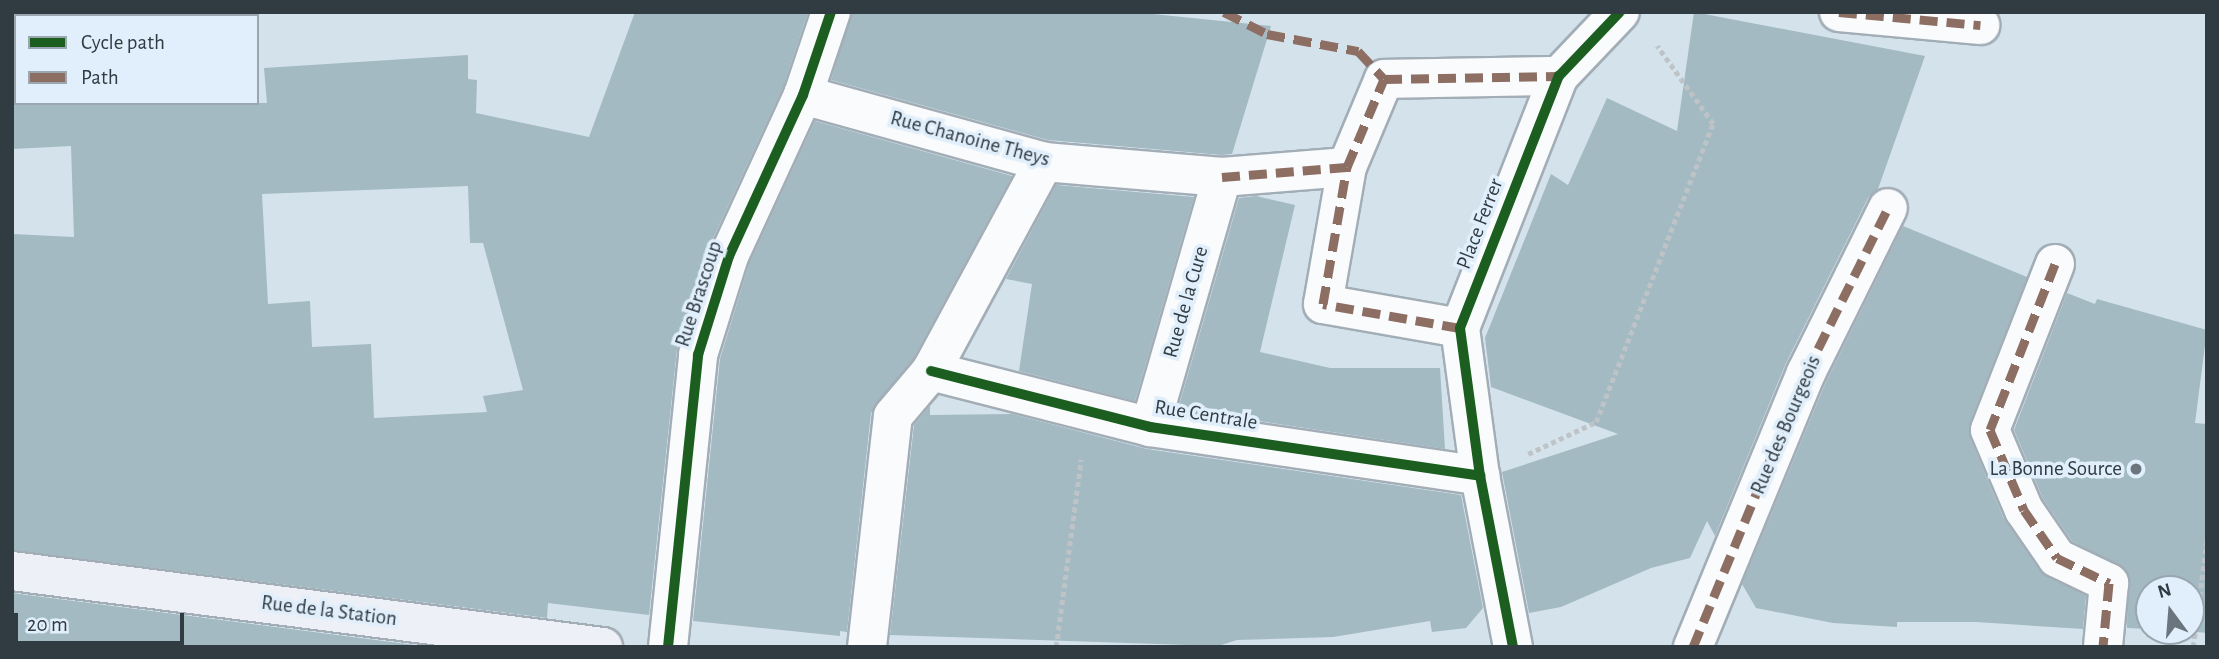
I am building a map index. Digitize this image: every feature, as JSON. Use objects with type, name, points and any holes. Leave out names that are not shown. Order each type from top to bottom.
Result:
[{"type":"main road","name":"Rue de la Station","points":[[12,570],[603,647]]},
{"type":"street","name":"Rue Brascoup","points":[[668,647],[698,355],[729,256],[803,95],[831,12]]},
{"type":"street","points":[[1839,12],[1975,26]]},
{"type":"street","name":"Place Ferrer","points":[[1513,647],[1480,476],[1460,328],[1559,76],[1634,23]]},
{"type":"street","points":[[1460,328],[1323,304],[1347,167],[1384,79],[1559,76]]},
{"type":"street","name":"Rue Chanoine Theys","points":[[803,95],[1044,162],[1222,177]]},
{"type":"street","points":[[867,647],[893,416],[932,371],[1044,162]]},
{"type":"street","points":[[1222,177],[1347,167]]},
{"type":"street","name":"Rue de la Cure","points":[[1150,427],[1222,177]]},
{"type":"street","name":"Rue des Bourgeois","points":[[1693,647],[1806,373],[1888,208]]},
{"type":"street","points":[[2055,264],[1990,430],[2024,510],[2057,558],[2109,583],[2103,647]]},
{"type":"street","name":"Rue Centrale","points":[[932,371],[1150,427],[1480,476]]},
{"type":"path","points":[[1480,476],[1596,422],[1713,124],[1634,23]]},
{"type":"path","points":[[1056,647],[1088,411]]},
{"type":"path","points":[[2193,647],[2207,537]]},
{"type":"building","points":[[635,12],[808,12],[783,87],[709,247],[677,349],[649,615],[548,603],[547,618],[12,550],[12,234],[74,237],[71,146],[12,149],[12,103],[259,105],[267,103],[264,68],[468,55],[468,79],[477,80],[476,113],[589,137]],"holes":[[[468,186],[470,243],[483,243],[523,390],[483,396],[487,412],[374,418],[371,344],[312,347],[310,301],[268,304],[262,194]]]},
{"type":"building","points":[[852,12],[1143,13],[1271,26],[1232,154],[1222,155],[1048,140],[831,80]]},
{"type":"building","points":[[1694,12],[1925,56],[1878,189],[1868,198],[1786,363],[1715,536],[1707,521],[1690,558],[1651,568],[1561,607],[1529,613],[1502,472],[1618,434],[1491,387],[1485,338],[1551,174],[1568,185],[1607,98],[1677,131]]},
{"type":"building","points":[[815,121],[1012,176],[913,359],[871,413],[847,632],[840,631],[840,636],[693,621],[720,359],[749,264]]},
{"type":"building","points":[[1056,185],[1194,197],[1135,401],[1019,371],[1032,284],[1006,279]]},
{"type":"building","points":[[1256,196],[1295,205],[1260,352],[1330,368],[1440,368],[1445,449],[1178,409],[1239,198]]},
{"type":"building","points":[[1903,226],[2027,277],[1970,422],[1970,438],[2004,519],[2039,570],[2086,596],[2083,629],[1976,622],[1897,622],[1897,627],[1833,623],[1756,608],[1742,584],[1826,382]]},
{"type":"building","name":"La Bonne Source","points":[[2067,293],[2095,304],[2097,299],[2207,330],[2195,423],[2207,424],[2207,633],[2205,575],[2135,575],[2135,628],[2127,628],[2128,572],[2072,541],[2043,499],[2014,430]]},
{"type":"building","points":[[930,406],[930,415],[1012,414],[1147,449],[1461,495],[1483,608],[1466,628],[1432,632],[1430,621],[1333,637],[1237,640],[1218,646],[890,635],[914,425]]},
{"type":"building","points":[[12,593],[430,647],[12,647]]},
{"type":"marked path","points":[[1224,12],[1267,34],[1358,51],[1384,79]]},
{"type":"marked path","points":[[1839,12],[1980,25]]},
{"type":"marked path","points":[[1460,328],[1323,304],[1347,167],[1384,79],[1559,76]]},
{"type":"marked path","points":[[1222,177],[1347,167]]},
{"type":"marked path","points":[[1693,647],[1806,373],[1888,208]]},
{"type":"marked path","points":[[2055,264],[1990,430],[2024,510],[2057,558],[2109,583],[2103,647]]},
{"type":"cycle path","points":[[668,647],[698,355],[729,256],[803,95],[831,12]]},
{"type":"cycle path","points":[[1513,647],[1480,476],[1460,328],[1559,76],[1620,12]]},
{"type":"cycle path","points":[[931,371],[1150,427],[1480,476]]},
{"type":"place","name":"La Bonne Source","points":[[2136,469]]}]
